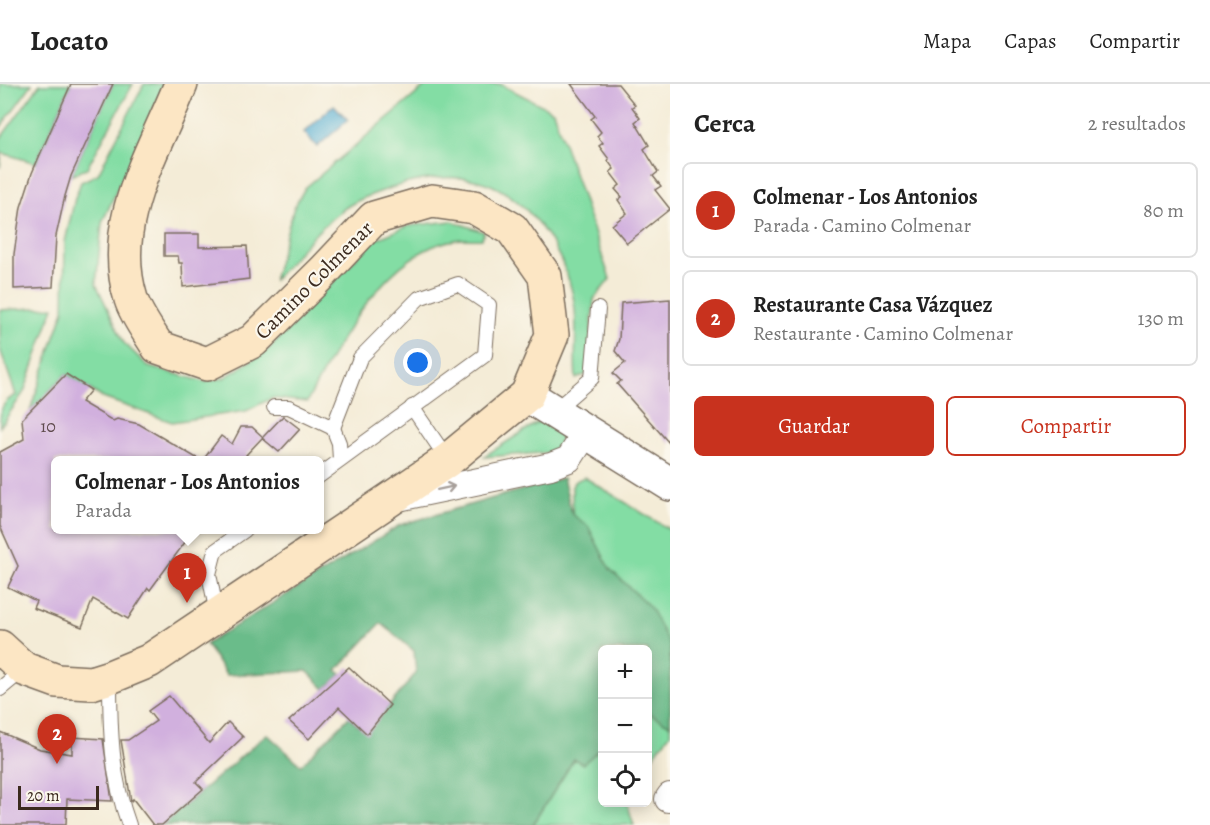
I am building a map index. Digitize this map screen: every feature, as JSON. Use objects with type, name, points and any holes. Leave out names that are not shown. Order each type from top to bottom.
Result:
[{"type":"main road","name":"Camino Colmenar","points":[[0,647],[12,679],[91,683],[149,661],[448,460],[541,403],[552,335],[545,276],[512,229],[474,207],[432,201],[374,218],[324,272],[252,341],[207,364],[158,347],[131,300],[122,251],[130,205],[181,84]]},
{"type":"street","points":[[541,403],[670,484]]},
{"type":"street","points":[[389,500],[551,466],[569,459],[586,432]]},
{"type":"lane","points":[[324,472],[485,355],[489,305],[458,284],[419,298],[360,358],[333,428]]},
{"type":"lane","points":[[541,403],[592,378],[598,309]]},
{"type":"lane","points":[[412,406],[448,460]]},
{"type":"lane","points":[[274,407],[289,407],[333,428],[339,443],[340,460]]},
{"type":"lane","points":[[217,614],[209,574],[215,551],[239,534]]},
{"type":"lane","points":[[110,677],[110,727],[117,792],[129,825]]},
{"type":"green space","points":[[0,84],[32,84],[0,128]]},
{"type":"green space","points":[[40,84],[71,84],[36,163],[2,153],[0,168],[0,139]]},
{"type":"green space","points":[[113,84],[133,84],[87,168],[71,176]]},
{"type":"green space","points":[[144,84],[165,84],[102,223],[96,284],[124,343],[149,367],[206,382],[224,378],[269,349],[372,241],[408,226],[452,221],[484,232],[482,239],[458,239],[430,248],[407,262],[385,281],[349,329],[307,402],[272,398],[246,411],[172,422],[103,398],[66,374],[30,411],[64,310],[65,242],[75,198],[81,182],[98,174]]},
{"type":"green space","points":[[428,84],[500,84],[553,111],[610,279],[594,299],[587,374],[576,379],[574,300],[566,272],[558,255],[538,223],[525,209],[496,187],[479,181],[458,178],[425,180],[394,187],[358,200],[331,219],[273,281],[294,207],[305,188]]},
{"type":"green space","points":[[54,307],[24,392],[0,427],[0,416],[4,404],[16,395],[0,349],[0,310]]},
{"type":"green space","points":[[540,421],[562,434],[555,452],[483,457]]},
{"type":"green space","points":[[584,477],[670,530],[670,734],[652,758],[652,645],[645,645],[573,541],[572,487],[574,482]]},
{"type":"green space","points":[[563,478],[572,514],[588,526],[610,569],[650,607],[670,646],[670,725],[652,715],[652,645],[598,645],[598,751],[583,764],[574,759],[533,825],[162,825],[267,734],[301,765],[349,717],[367,733],[416,673],[414,651],[381,623],[337,670],[341,674],[325,689],[307,671],[226,675],[206,644],[400,525]]},
{"type":"green space","points":[[598,750],[598,807],[628,807],[634,825],[533,825],[574,759],[583,763]]},
{"type":"water","points":[[334,105],[348,120],[317,147],[304,132]]},
{"type":"building","points":[[71,84],[113,84],[71,176],[65,196],[56,236],[53,287],[14,289],[14,254],[21,207],[32,173]]},
{"type":"building","points":[[571,84],[618,84],[635,105],[632,107],[640,118],[635,122],[649,145],[644,149],[658,172],[653,176],[661,186],[655,190],[670,209],[627,243],[612,225],[627,213],[618,200],[622,197],[615,189],[620,185],[610,172],[614,169],[609,159],[599,146],[603,143],[597,136],[601,132],[591,119],[595,116]]},
{"type":"building","points":[[164,234],[199,234],[199,247],[247,246],[249,279],[183,287],[182,263],[179,263],[178,256],[164,256]]},
{"type":"building","points":[[670,299],[670,444],[617,384],[621,381],[613,373],[625,363],[615,351],[619,339],[621,303]]},
{"type":"building","points":[[66,374],[91,390],[81,402],[113,421],[117,419],[139,424],[193,456],[51,456],[51,534],[191,534],[150,590],[148,588],[128,619],[93,599],[82,627],[33,608],[36,601],[8,587],[18,566],[0,526],[0,452],[24,439],[22,419]]},
{"type":"building","points":[[283,416],[300,429],[279,452],[262,438],[247,456],[206,456],[221,436],[232,444],[241,427],[252,427],[263,437]]},
{"type":"building","points":[[349,667],[390,705],[367,734],[339,707],[309,739],[289,721]]},
{"type":"building","points":[[169,696],[209,743],[228,722],[243,737],[196,782],[203,789],[162,825],[153,825],[133,799],[131,801],[121,740],[128,740],[156,721],[148,711]]},
{"type":"building","points":[[0,732],[40,749],[72,754],[72,737],[103,739],[112,801],[67,799],[66,825],[0,825]]},
{"type":"place","name":"Colmenar - Los Antonios","points":[[187,603]]},
{"type":"place","name":"Restaurante Casa Vázquez","points":[[57,764]]}]
